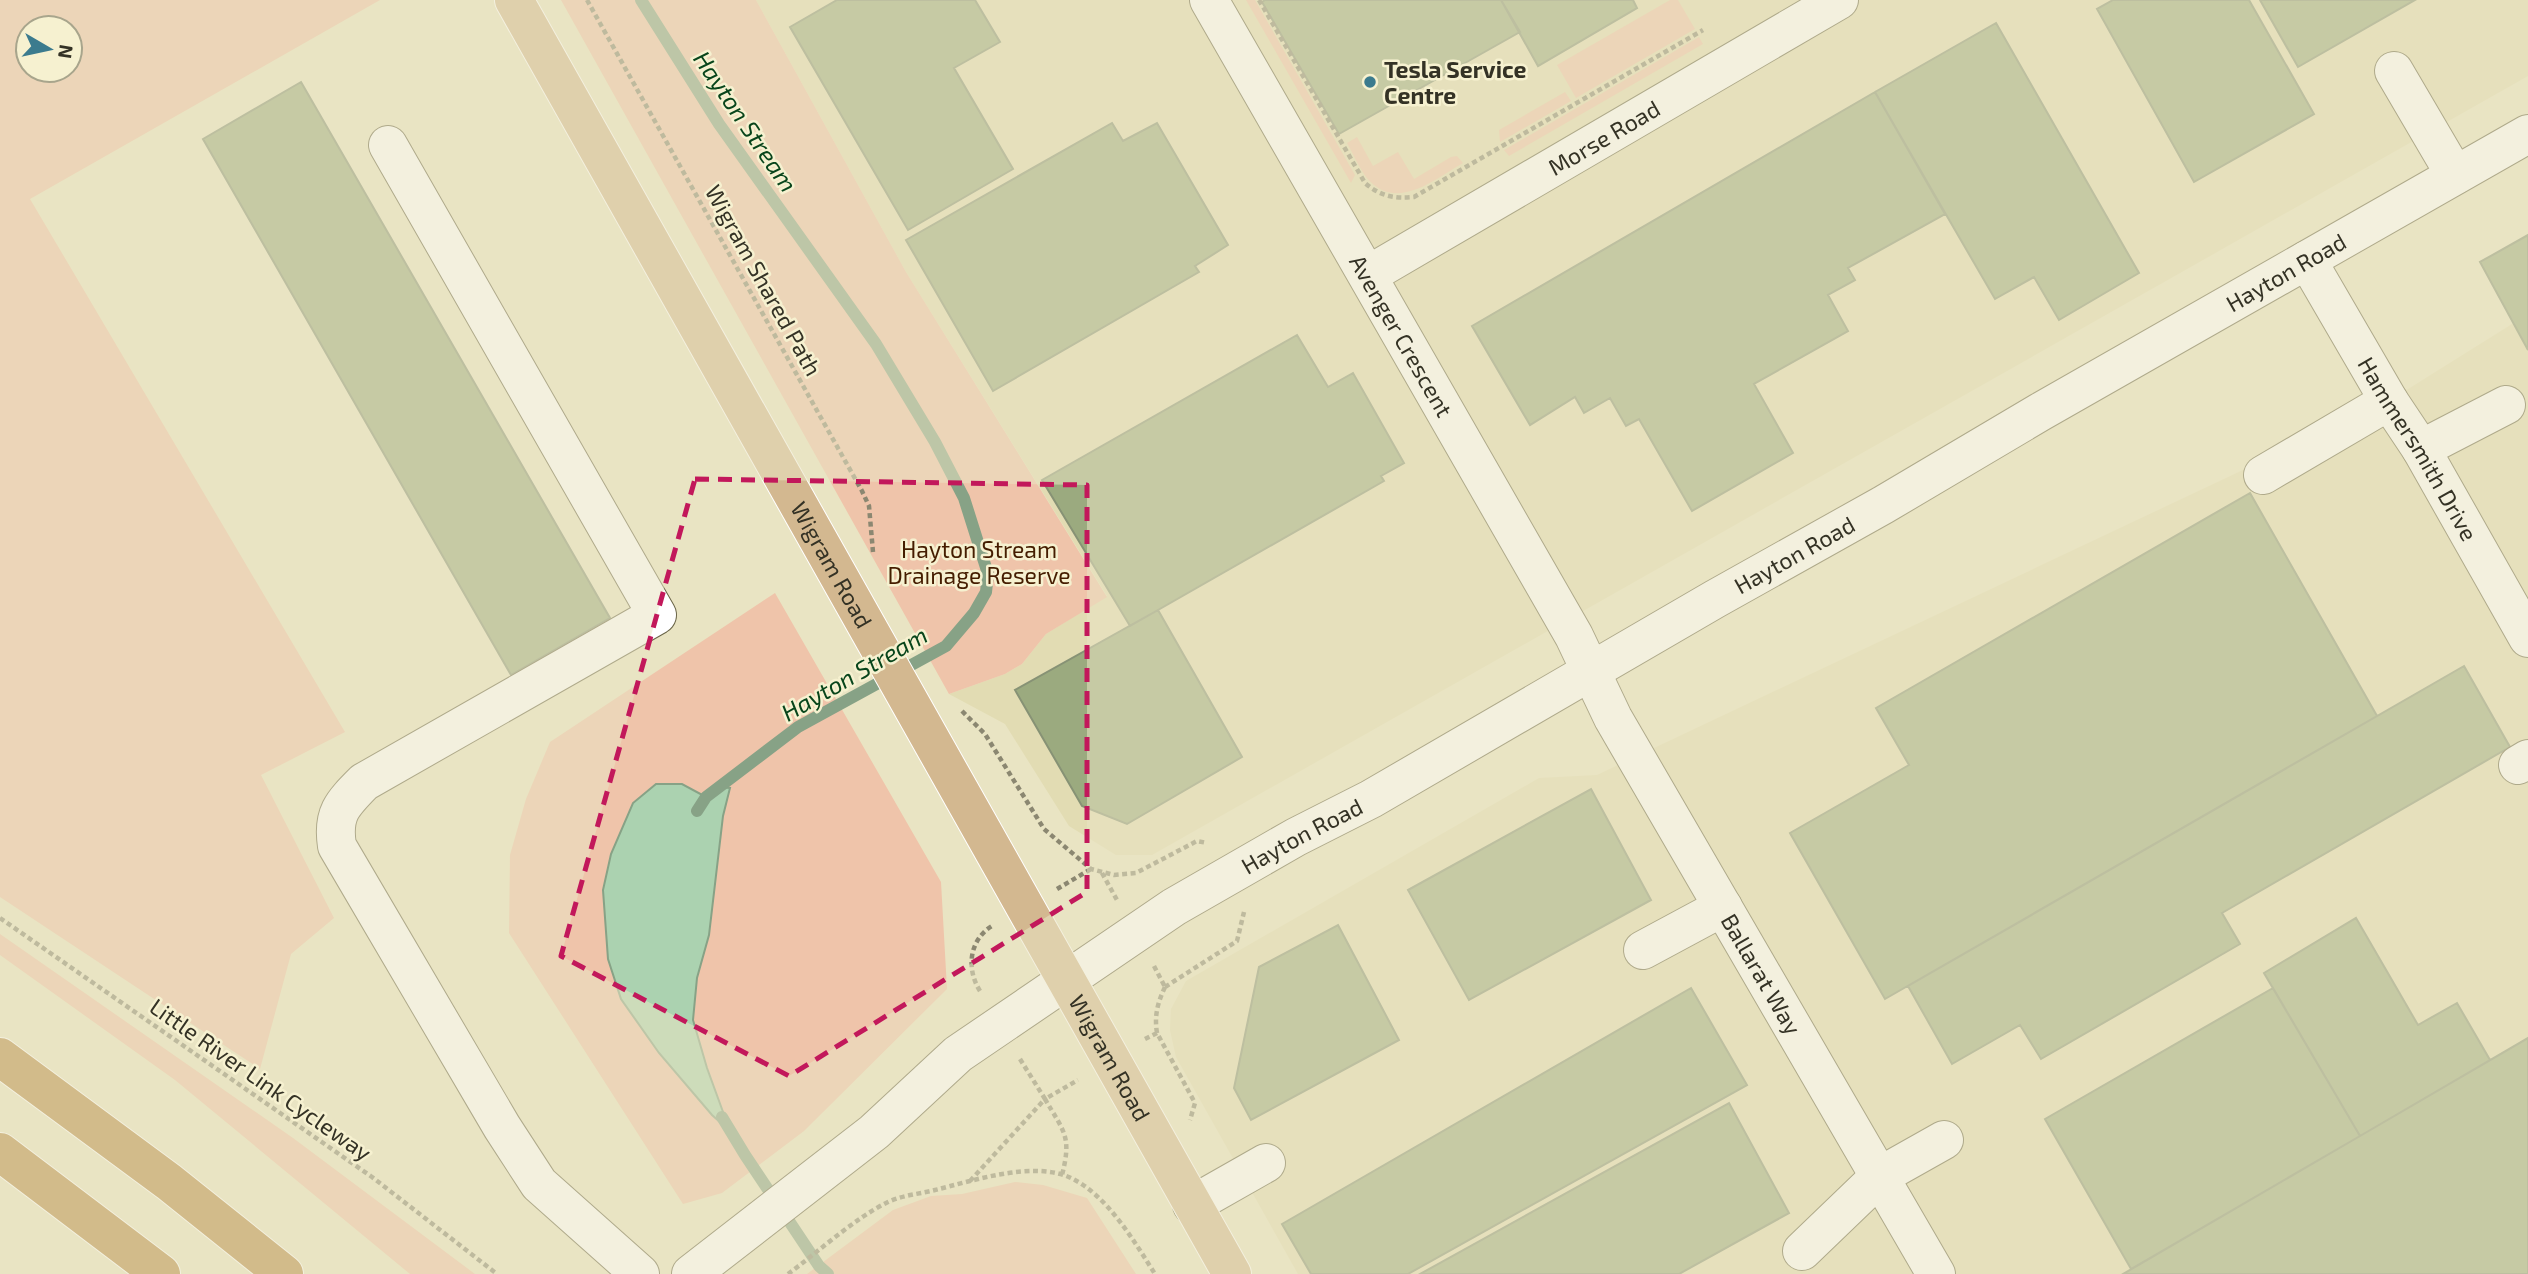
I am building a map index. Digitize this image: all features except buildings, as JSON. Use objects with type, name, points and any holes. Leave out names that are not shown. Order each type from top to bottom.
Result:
[{"type":"highway","points":[[0,1057],[169,1182],[284,1274]]},
{"type":"highway","points":[[0,1152],[161,1274]]},
{"type":"main road","name":"Wigram Road","points":[[514,0],[1232,1274]]},
{"type":"street","name":"Avenger Crescent","points":[[1209,0],[1563,617],[1591,672]]},
{"type":"street","name":"Morse Road","points":[[1368,275],[1839,0]]},
{"type":"street","points":[[2394,71],[2455,175]]},
{"type":"street","name":"Hayton Road","points":[[691,1274],[874,1132],[958,1054],[1186,901],[1296,837],[1371,799],[2528,134]]},
{"type":"street","points":[[388,145],[657,615],[364,782],[344,803],[334,826],[337,846],[502,1127],[539,1184],[640,1274]]},
{"type":"street","name":"Hammersmith Drive","points":[[2308,260],[2389,401],[2421,449],[2528,638]]},
{"type":"street","points":[[2263,475],[2389,401]]},
{"type":"street","points":[[2421,449],[2506,405]]},
{"type":"street","name":"Ballarat Way","points":[[1591,672],[1613,718],[1936,1274]]},
{"type":"street","points":[[1643,950],[1723,906]]},
{"type":"street","points":[[1802,1251],[1880,1176],[1944,1140]]},
{"type":"street","points":[[1192,1205],[1266,1163]]},
{"type":"path","name":"Wigram Shared Path","points":[[587,0],[862,491],[869,506],[875,563]]},
{"type":"path","points":[[1259,0],[1365,183],[1374,191],[1399,198],[1413,197],[1424,191],[1705,29]]},
{"type":"path","points":[[956,704],[985,734],[1044,829],[1091,869],[1114,875],[1136,873],[1197,841]]},
{"type":"path","name":"Little River Link Cycleway","points":[[0,918],[362,1170],[497,1274]]},
{"type":"path","points":[[981,992],[975,983],[971,963],[973,947],[979,933],[991,926]]},
{"type":"path","points":[[1195,1102],[1157,1032],[1155,1021],[1158,1003],[1165,987],[1237,941]]},
{"type":"path","points":[[970,1182],[1045,1099],[1065,1132],[1068,1151],[1062,1175]]},
{"type":"path","points":[[788,1274],[888,1202],[1006,1173],[1044,1172],[1072,1178],[1093,1194],[1129,1233],[1155,1274]]},
{"type":"highlighted area","points":[[695,479],[1087,485],[1087,892],[789,1076],[561,956]]},
{"type":"shaded area","points":[[756,0],[2528,0],[2528,76],[1152,855],[1116,855],[1069,826],[1005,724],[949,694],[1005,674],[1022,664],[1046,634],[1107,596],[906,272]]},
{"type":"shaded area","points":[[2528,314],[2528,1274],[1298,1274],[1176,1057],[1170,1030],[1171,1009],[1186,981],[1539,778],[1597,775],[2389,401]]},
{"type":"shaded area","points":[[656,784],[682,784],[706,797],[719,787],[730,788],[723,816],[709,935],[697,978],[693,1020],[730,1131],[712,1115],[659,1053],[621,999],[608,959],[603,890],[611,854],[633,803]]},
{"type":"green space","points":[[0,0],[380,0],[30,199],[345,732],[261,775],[334,918],[291,954],[260,1069],[0,897]]},
{"type":"green space","name":"Hayton Stream Drainage Reserve","points":[[561,0],[756,0],[906,272],[1107,597],[1046,634],[1022,664],[1005,674],[949,694]]},
{"type":"green space","points":[[1246,0],[1255,0],[1355,175],[1351,183]]},
{"type":"green space","points":[[1670,0],[1678,0],[1695,29],[1576,98],[1557,65]]},
{"type":"green space","points":[[1699,37],[1703,44],[1509,156],[1504,150]]},
{"type":"green space","points":[[1565,92],[1571,101],[1500,142],[1499,130]]},
{"type":"green space","points":[[1357,137],[1373,166],[1398,152],[1414,179],[1451,157],[1457,156],[1463,163],[1414,190],[1389,192],[1377,187],[1361,169],[1347,143]]},
{"type":"green space","points":[[775,593],[941,882],[947,989],[804,1131],[722,1193],[683,1204],[509,933],[510,855],[526,799],[550,742]]},
{"type":"green space","points":[[0,934],[293,1138],[475,1274],[410,1274],[175,1080],[0,955]]},
{"type":"green space","points":[[1015,1182],[1043,1185],[1087,1198],[1136,1274],[807,1274],[893,1210],[931,1196],[962,1194]]},
{"type":"waterway","name":"Hayton Stream","points":[[641,0],[719,124],[876,344],[935,442],[964,498],[988,574],[986,592],[974,613],[946,646],[798,727],[706,797],[697,811]]},
{"type":"waterway","name":"Hayton Stream","points":[[722,1117],[819,1266],[828,1274]]},
{"type":"place","name":"Tesla Service Centre","points":[[1370,82]]}]
